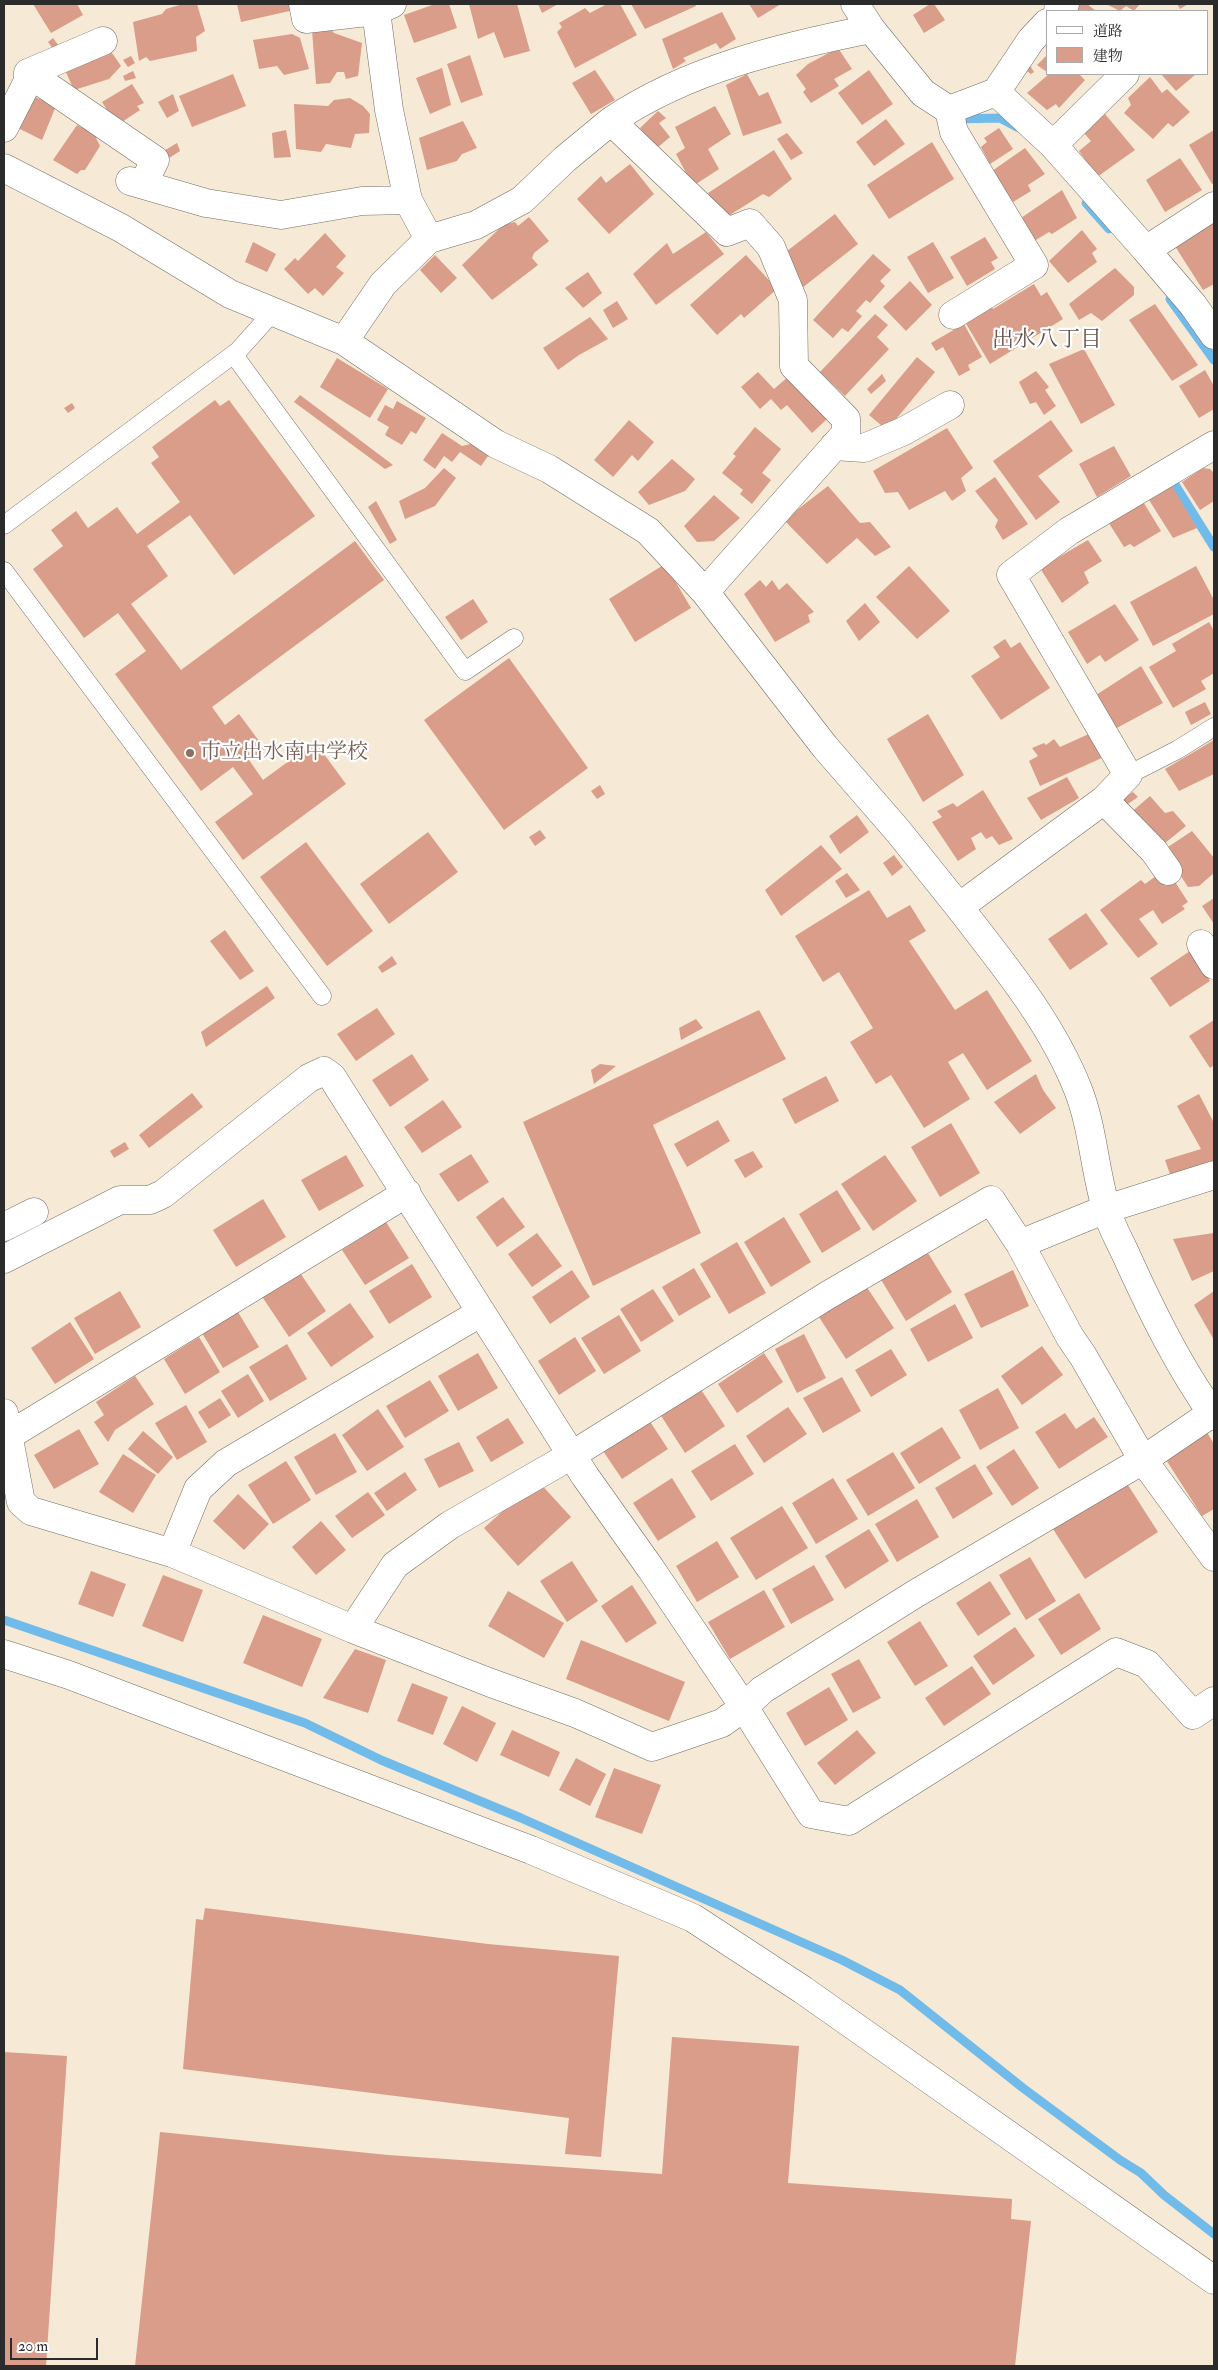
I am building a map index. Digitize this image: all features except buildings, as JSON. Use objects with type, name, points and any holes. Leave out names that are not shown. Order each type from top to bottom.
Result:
[{"type":"street","points":[[303,4],[306,19],[385,8],[389,110],[408,200],[429,239]]},
{"type":"street","points":[[855,4],[871,29],[923,93],[949,110],[954,132],[1034,265],[953,315]]},
{"type":"street","points":[[949,110],[996,92],[1030,40],[1046,24]]},
{"type":"street","points":[[344,341],[383,284],[429,239],[476,225],[522,200],[564,159],[611,121],[637,103],[702,73],[830,37],[871,29]]},
{"type":"street","points":[[28,73],[103,41]]},
{"type":"street","points":[[28,73],[155,160],[136,183],[206,203],[281,215],[362,201],[408,200]]},
{"type":"street","points":[[4,128],[28,81],[28,73]]},
{"type":"street","points":[[1054,145],[1124,75]]},
{"type":"street","points":[[996,92],[1054,145],[1193,305],[1214,335]]},
{"type":"street","points":[[611,121],[727,232],[750,223],[771,247],[793,300],[794,366],[846,419],[846,433],[705,592]]},
{"type":"street","points":[[4,168],[121,228],[230,294],[344,341],[496,444],[549,469],[648,530],[705,592],[825,747],[898,831],[959,907],[1024,993],[1064,1059],[1077,1087],[1091,1131],[1106,1209],[1140,1286],[1178,1360],[1213,1415],[1142,1460],[915,1594],[762,1690],[744,1707],[722,1723],[652,1748],[575,1712],[490,1684],[172,1553],[31,1511],[21,1502],[6,1424],[407,1193]]},
{"type":"street","points":[[1146,250],[1214,206]]},
{"type":"street","points":[[834,446],[864,448],[904,431],[950,405]]},
{"type":"street","points":[[959,907],[1104,800],[1128,775],[1011,575],[1069,531],[1214,445]]},
{"type":"street","points":[[1104,800],[1154,851],[1168,871]]},
{"type":"street","points":[[4,1259],[120,1200],[150,1200],[163,1194],[309,1078],[324,1071],[332,1077],[407,1193],[480,1313],[572,1455],[744,1707],[811,1814],[849,1821],[1116,1652],[1148,1664],[1193,1715],[1214,1701]]},
{"type":"street","points":[[1020,1244],[1106,1209],[1214,1175]]},
{"type":"street","points":[[353,1629],[395,1565],[450,1525],[572,1455],[828,1295],[991,1200],[1020,1244],[1070,1337],[1142,1460],[1214,1557]]},
{"type":"street","points":[[4,1227],[34,1212]]},
{"type":"street","points":[[172,1553],[198,1489],[226,1463],[480,1313]]},
{"type":"street","points":[[4,1654],[69,1675],[531,1850],[693,1918],[803,1990],[1214,2280]]},
{"type":"lane","points":[[4,525],[234,355],[273,312]]},
{"type":"lane","points":[[234,355],[465,671],[514,638]]},
{"type":"lane","points":[[4,571],[322,996]]},
{"type":"lane","points":[[1128,775],[1176,750],[1214,727]]},
{"type":"waterway","points":[[955,119],[1000,118],[1017,127]]},
{"type":"waterway","points":[[1086,203],[1109,229]]},
{"type":"waterway","points":[[1170,299],[1214,360]]},
{"type":"waterway","points":[[1172,480],[1214,547]]},
{"type":"waterway","points":[[4,1620],[305,1723],[381,1760],[521,1818],[842,1960],[900,1990],[1023,2088],[1120,2160],[1141,2173],[1164,2195],[1214,2234]]},
{"type":"place","name":"市立出水南中学校","points":[[190,753]]},
{"type":"district","name":"出水八丁目","points":[[1047,341]]}]
